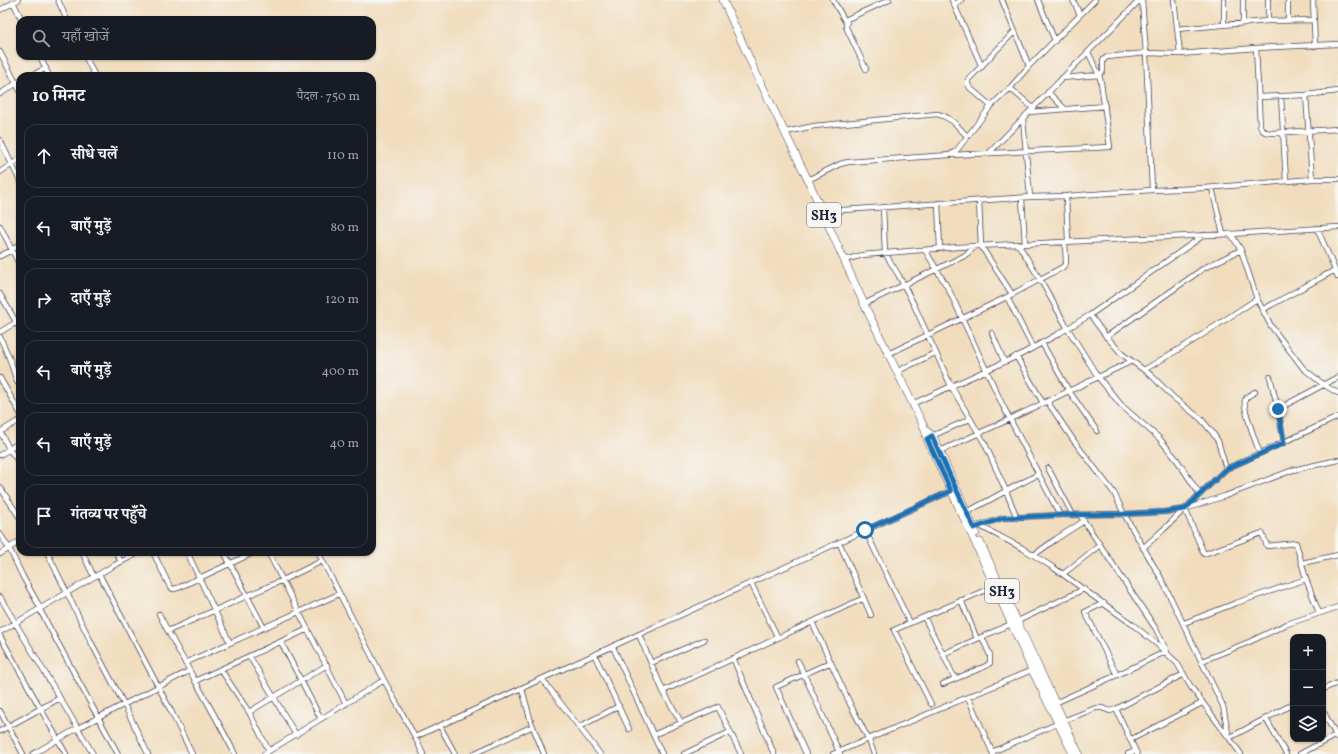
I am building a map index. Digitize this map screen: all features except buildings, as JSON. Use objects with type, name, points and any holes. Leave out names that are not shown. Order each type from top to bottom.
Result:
[{"type":"main road","name":"SH3","points":[[723,0],[754,69],[786,132],[896,372],[930,438],[951,491],[994,586],[1055,703],[1073,754]]},
{"type":"main road","name":"SH3","points":[[930,438],[940,451],[967,512],[977,526],[1032,670],[1079,754]]},
{"type":"street","points":[[58,0],[66,16]]},
{"type":"street","points":[[833,0],[846,23],[846,27],[866,69]]},
{"type":"street","points":[[846,23],[847,19],[889,0]]},
{"type":"street","points":[[961,0],[954,2],[982,67]]},
{"type":"street","points":[[1002,0],[1029,66]]},
{"type":"street","points":[[1038,0],[1055,41]]},
{"type":"street","points":[[1073,0],[1080,15]]},
{"type":"street","points":[[950,155],[957,150],[991,106],[1095,0]]},
{"type":"street","points":[[989,153],[1023,119],[1028,112],[1141,0]]},
{"type":"street","points":[[1141,0],[1146,53],[1152,190]]},
{"type":"street","points":[[1174,0],[1180,54]]},
{"type":"street","points":[[1224,0],[1224,25]]},
{"type":"street","points":[[1243,0],[1243,23]]},
{"type":"street","points":[[1268,0],[1268,21]]},
{"type":"street","points":[[1288,0],[1288,21]]},
{"type":"street","points":[[1313,0],[1315,46]]},
{"type":"street","points":[[1,8],[16,1],[21,16]]},
{"type":"street","points":[[1177,29],[1268,21],[1314,20]]},
{"type":"street","points":[[991,106],[970,88],[968,80],[1014,32]]},
{"type":"street","points":[[1100,75],[1103,71],[1102,62],[1104,58],[1146,53],[1180,54],[1338,44]]},
{"type":"street","points":[[1256,48],[1260,126],[1262,130],[1271,133],[1338,130]]},
{"type":"street","points":[[0,52],[16,79]]},
{"type":"street","points":[[808,180],[840,164],[848,162],[1110,147],[1100,75],[1088,52]]},
{"type":"street","points":[[42,60],[48,72]]},
{"type":"street","points":[[87,60],[93,72]]},
{"type":"street","points":[[38,72],[46,68]]},
{"type":"street","points":[[1062,78],[1100,75]]},
{"type":"street","points":[[0,94],[16,83]]},
{"type":"street","points":[[1010,88],[1033,108]]},
{"type":"street","points":[[1259,97],[1306,96],[1338,91]]},
{"type":"street","points":[[1048,92],[1065,109]]},
{"type":"street","points":[[1281,96],[1286,181]]},
{"type":"street","points":[[1306,96],[1312,179]]},
{"type":"street","points":[[1028,112],[1105,106]]},
{"type":"street","points":[[786,132],[814,126],[937,114],[951,118],[967,136]]},
{"type":"street","points":[[1023,119],[1030,197]]},
{"type":"street","points":[[0,140],[16,172]]},
{"type":"street","points":[[0,172],[16,162]]},
{"type":"street","points":[[824,214],[843,210],[938,203],[1152,190],[1212,188],[1338,178]]},
{"type":"street","points":[[1212,188],[1223,234]]},
{"type":"street","points":[[888,354],[1009,296],[1065,265],[1066,196]]},
{"type":"street","points":[[1022,198],[1025,244]]},
{"type":"street","points":[[979,201],[982,246],[1009,296],[1033,348]]},
{"type":"street","points":[[938,203],[940,249]]},
{"type":"street","points":[[883,207],[885,253],[904,285],[951,386],[979,433],[1017,518]]},
{"type":"street","points":[[0,226],[16,258]]},
{"type":"street","points":[[844,260],[863,255],[975,246],[1231,234],[1338,227]]},
{"type":"street","points":[[1317,228],[1338,277]]},
{"type":"street","points":[[1231,234],[1240,250],[1257,299],[1271,326],[1303,368],[1324,385],[1338,393]]},
{"type":"street","points":[[912,404],[1033,348],[1068,329],[1204,235]]},
{"type":"street","points":[[1018,244],[1098,377],[1122,406],[1159,438],[1177,460],[1200,495]]},
{"type":"street","points":[[864,304],[937,270],[969,253],[975,246]]},
{"type":"street","points":[[0,256],[16,247]]},
{"type":"street","points":[[925,250],[949,290],[1010,420],[1060,515]]},
{"type":"street","points":[[1106,336],[1204,268],[1240,250]]},
{"type":"street","points":[[1262,310],[1335,270]]},
{"type":"street","points":[[0,294],[16,318]]},
{"type":"street","points":[[1144,370],[1191,342],[1257,299]]},
{"type":"street","points":[[1090,315],[1122,354],[1151,375],[1174,398],[1201,419],[1218,441],[1226,469]]},
{"type":"street","points":[[1,330],[16,322]]},
{"type":"street","points":[[992,333],[1004,361]]},
{"type":"street","points":[[0,337],[16,379]]},
{"type":"street","points":[[1042,343],[1069,391],[1098,431]]},
{"type":"street","points":[[896,372],[936,353]]},
{"type":"street","points":[[1016,356],[1045,402],[1114,493],[1124,514],[1162,580],[1202,661],[1223,706],[1229,738]]},
{"type":"street","points":[[940,451],[1010,420],[1132,361]]},
{"type":"street","points":[[1270,377],[1284,443]]},
{"type":"street","points":[[1278,409],[1338,377]]},
{"type":"street","points":[[0,378],[16,406]]},
{"type":"street","points":[[1255,392],[1247,397],[1245,403],[1247,416],[1260,454]]},
{"type":"street","points":[[1143,548],[1226,469],[1338,417]]},
{"type":"street","points":[[930,438],[970,418]]},
{"type":"street","points":[[16,422],[0,431],[9,449],[16,459]]},
{"type":"street","points":[[0,455],[16,445]]},
{"type":"street","points":[[977,526],[1003,518],[1124,514],[1164,512],[1185,509],[1225,496],[1293,470],[1338,460]]},
{"type":"street","points":[[1048,468],[1073,515]]},
{"type":"street","points":[[967,512],[1039,474]]},
{"type":"street","points":[[0,487],[16,512]]},
{"type":"street","points":[[415,737],[595,656],[951,491]]},
{"type":"street","points":[[1185,509],[1204,554],[1262,533],[1268,546],[1296,543],[1306,579],[1319,613]]},
{"type":"street","points":[[1080,515],[1156,629],[1167,653]]},
{"type":"street","points":[[1034,556],[1056,539],[1084,522]]},
{"type":"street","points":[[977,526],[1034,556],[1063,574],[1132,624],[1167,653],[1177,663],[1202,703],[1229,738],[1238,753]]},
{"type":"street","points":[[865,530],[910,623]]},
{"type":"street","points":[[0,534],[9,548],[118,754]]},
{"type":"street","points":[[839,542],[872,616]]},
{"type":"street","points":[[0,554],[16,544]]},
{"type":"street","points":[[1063,574],[1100,545]]},
{"type":"street","points":[[1302,563],[1338,555]]},
{"type":"street","points":[[49,556],[148,754]]},
{"type":"street","points":[[84,556],[158,687],[192,754]]},
{"type":"street","points":[[118,556],[121,562]]},
{"type":"street","points":[[0,632],[132,556]]},
{"type":"street","points":[[155,556],[173,589],[247,556]]},
{"type":"street","points":[[189,556],[230,643]]},
{"type":"street","points":[[226,556],[264,628]]},
{"type":"street","points":[[270,556],[346,704]]},
{"type":"street","points":[[320,556],[423,754]]},
{"type":"street","points":[[168,631],[322,561]]},
{"type":"street","points":[[1184,623],[1306,579]]},
{"type":"street","points":[[752,583],[778,638]]},
{"type":"street","points":[[931,704],[894,630],[994,586]]},
{"type":"street","points":[[943,654],[1014,623],[1084,589]]},
{"type":"street","points":[[185,663],[339,594]]},
{"type":"street","points":[[0,596],[93,754]]},
{"type":"street","points":[[663,691],[864,598]]},
{"type":"street","points":[[943,684],[990,663],[990,654],[980,638],[961,600]]},
{"type":"street","points":[[1104,603],[1085,612],[1117,675]]},
{"type":"street","points":[[1202,661],[1288,624],[1338,607]]},
{"type":"street","points":[[159,614],[189,671],[219,722],[235,754]]},
{"type":"street","points":[[924,617],[955,679]]},
{"type":"street","points":[[812,622],[874,754]]},
{"type":"street","points":[[195,681],[308,629]]},
{"type":"street","points":[[639,635],[663,691],[682,722]]},
{"type":"street","points":[[0,636],[66,754]]},
{"type":"street","points":[[651,663],[704,640]]},
{"type":"street","points":[[281,642],[321,719]]},
{"type":"street","points":[[613,647],[662,754]]},
{"type":"street","points":[[1055,703],[1167,653]]},
{"type":"street","points":[[595,656],[629,729]]},
{"type":"street","points":[[250,657],[296,735]]},
{"type":"street","points":[[733,658],[774,754]]},
{"type":"street","points":[[798,661],[839,753]]},
{"type":"street","points":[[806,754],[776,687],[831,662]]},
{"type":"street","points":[[249,712],[326,665]]},
{"type":"street","points":[[221,670],[249,712],[269,751]]},
{"type":"street","points":[[833,754],[839,753],[1032,670]]},
{"type":"street","points":[[33,754],[78,728],[189,671]]},
{"type":"street","points":[[968,697],[993,753],[1096,708],[1102,708],[1110,711],[1116,709],[1184,674]]},
{"type":"street","points":[[542,679],[600,754]]},
{"type":"street","points":[[264,754],[384,680]]},
{"type":"street","points":[[1326,688],[1338,683]]},
{"type":"street","points":[[522,689],[533,726],[544,754]]},
{"type":"street","points":[[0,731],[60,698]]},
{"type":"street","points":[[1130,740],[1202,703]]},
{"type":"street","points":[[579,727],[619,706]]},
{"type":"street","points":[[1229,738],[1290,706]]},
{"type":"street","points":[[654,735],[718,707],[741,754]]},
{"type":"street","points":[[1116,709],[1136,752],[1128,754]]},
{"type":"street","points":[[0,711],[23,754]]},
{"type":"street","points":[[1300,754],[1337,736],[1326,716]]},
{"type":"street","points":[[1266,718],[1286,754]]},
{"type":"street","points":[[440,726],[455,754]]},
{"type":"street","points":[[474,754],[533,726]]},
{"type":"street","points":[[684,754],[730,732]]},
{"type":"route","points":[[865,530],[951,491],[927,439],[932,436],[974,528],[1003,518],[1124,514],[1164,512],[1185,509],[1226,469],[1284,443],[1278,409]]}]
